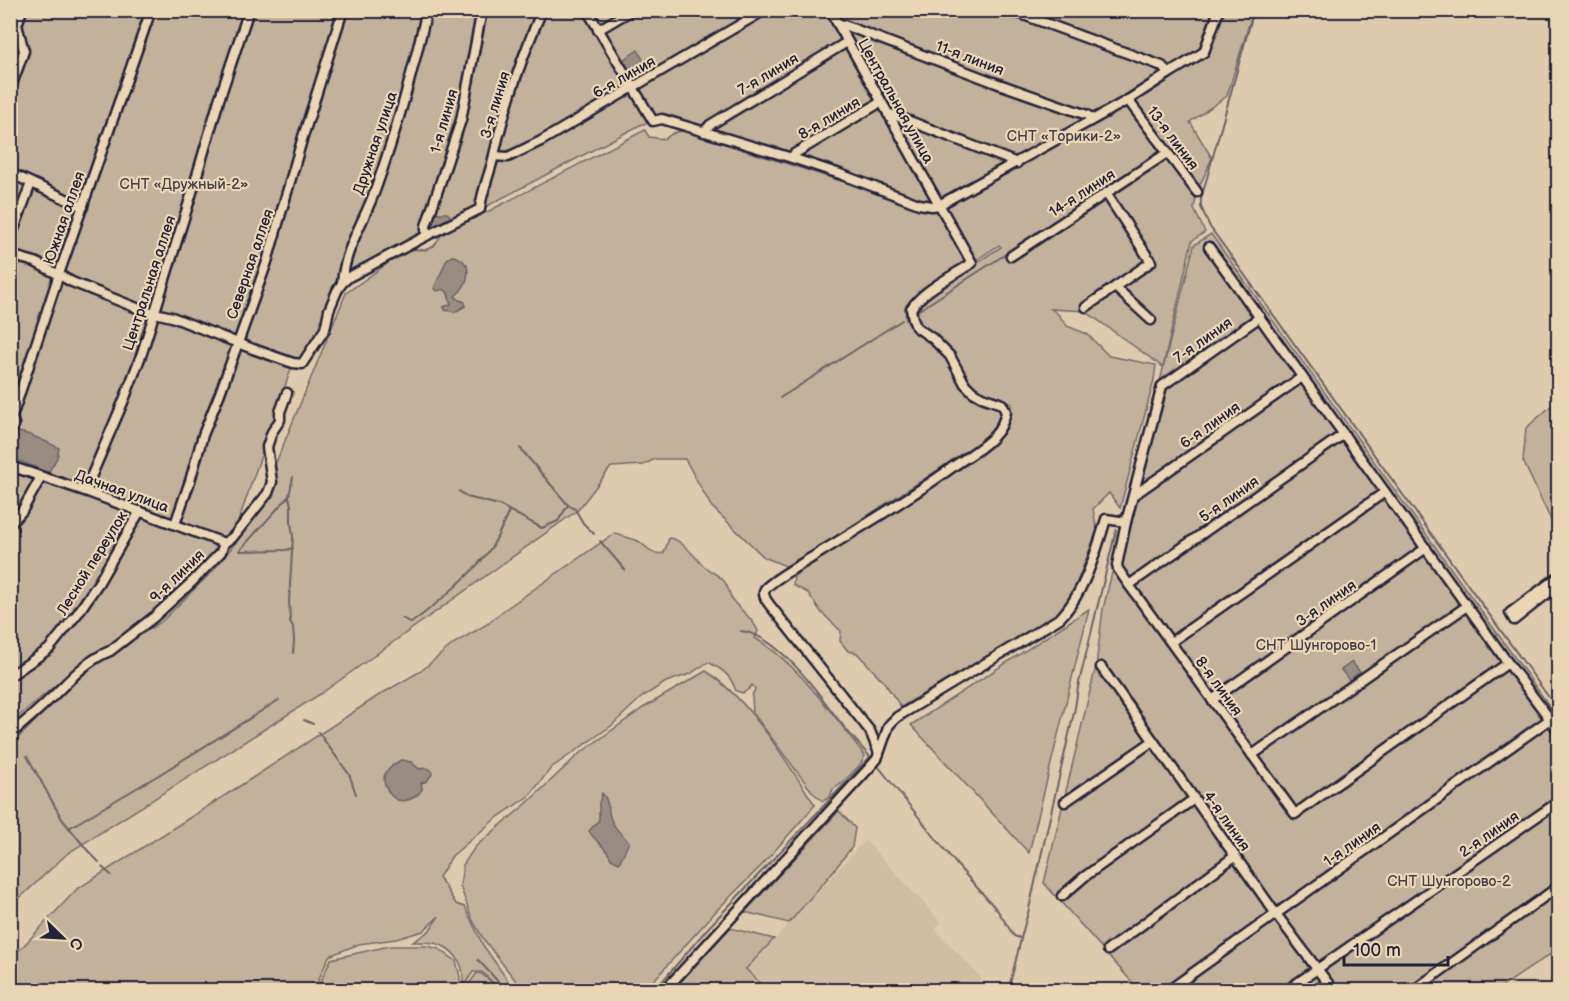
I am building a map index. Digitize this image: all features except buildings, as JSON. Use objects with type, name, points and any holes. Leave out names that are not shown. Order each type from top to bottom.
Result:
[{"type":"street","points":[[10,90],[24,51],[17,25],[22,10]]},
{"type":"street","name":"Южная аллея","points":[[10,435],[14,424],[12,417],[30,358],[151,10]]},
{"type":"street","name":"Центральная аллея","points":[[85,491],[142,353],[219,100],[249,10]]},
{"type":"street","name":"Северная аллея","points":[[175,524],[203,435],[267,262],[343,10]]},
{"type":"street","name":"Дружная улица","points":[[237,342],[293,363],[302,364],[325,329],[336,291],[342,283],[344,266],[355,234],[375,190],[409,85],[428,10]]},
{"type":"street","name":"1-я линия","points":[[426,236],[426,226],[461,120],[482,10]]},
{"type":"street","name":"3-я линия","points":[[426,236],[480,209],[497,139],[542,10]]},
{"type":"street","points":[[587,10],[653,121],[662,119],[792,158],[919,204],[932,206],[939,205],[1017,163],[1128,100],[1204,52],[1217,11]]},
{"type":"street","points":[[598,30],[632,10]]},
{"type":"street","name":"6-я линия","points":[[494,156],[508,157],[541,141],[765,10]]},
{"type":"street","name":"Центральная улица","points":[[830,10],[972,263],[916,302],[912,309],[916,327],[932,338],[950,356],[965,384],[972,392],[1002,404],[1006,412],[1005,420],[993,437],[928,485],[769,585],[764,593],[773,609],[870,731],[879,753]]},
{"type":"street","points":[[1010,10],[1162,66],[1168,74]]},
{"type":"street","name":"11-я линия","points":[[838,24],[1093,119]]},
{"type":"street","name":"7-я линия","points":[[704,132],[710,125],[847,42]]},
{"type":"street","name":"13-я линия","points":[[1128,100],[1197,192]]},
{"type":"street","name":"8-я линия","points":[[792,158],[794,154],[881,102]]},
{"type":"street","points":[[888,114],[1017,163]]},
{"type":"street","name":"14-я линия","points":[[1011,256],[1167,153]]},
{"type":"street","points":[[10,174],[83,207]]},
{"type":"street","points":[[10,240],[31,183]]},
{"type":"street","points":[[1086,307],[1151,262],[1106,193]]},
{"type":"street","points":[[342,283],[349,277],[426,236]]},
{"type":"street","points":[[1209,247],[1558,730]]},
{"type":"street","points":[[10,255],[35,262],[72,282],[141,310],[172,317],[237,342]]},
{"type":"street","points":[[1115,287],[1151,320]]},
{"type":"street","name":"7-я линия","points":[[1135,491],[1162,386],[1260,317]]},
{"type":"street","name":"6-я линия","points":[[1135,491],[1302,377]]},
{"type":"street","name":"9-я линия","points":[[10,735],[70,679],[169,605],[220,552],[224,543],[233,537],[268,493],[272,483],[267,447],[272,432],[280,420],[280,412],[287,393]]},
{"type":"street","name":"5-я линия","points":[[1129,585],[1344,434]]},
{"type":"street","name":"Дачная улица","points":[[10,466],[85,491],[224,543]]},
{"type":"street","points":[[10,524],[22,511],[41,477]]},
{"type":"street","points":[[665,990],[870,767],[879,753],[889,725],[897,717],[1060,618],[1068,610],[1099,544],[1106,519],[1126,522],[1135,491]]},
{"type":"street","points":[[1171,642],[1385,492]]},
{"type":"street","name":"Лесной переулок","points":[[10,676],[49,649],[78,614],[140,511]]},
{"type":"street","name":"8-я линия","points":[[1126,522],[1118,569],[1294,814],[1508,663]]},
{"type":"street","name":"3-я линия","points":[[1212,700],[1426,548]]},
{"type":"street","points":[[1558,578],[1512,616],[1558,585]]},
{"type":"street","points":[[1252,755],[1467,606]]},
{"type":"street","name":"4-я линия","points":[[1101,667],[1276,914],[1333,990]]},
{"type":"street","name":"1-я линия","points":[[1169,990],[1550,719]]},
{"type":"street","points":[[1065,802],[1154,741]]},
{"type":"street","points":[[1062,896],[1194,799]]},
{"type":"street","name":"2-я линия","points":[[1287,990],[1558,802]]},
{"type":"street","points":[[1108,950],[1235,856]]},
{"type":"street","points":[[1414,990],[1558,887]]},
{"type":"shaded area","points":[[638,50],[647,68],[643,76],[633,78],[623,60]]},
{"type":"shaded area","points":[[433,213],[447,213],[452,218],[428,229]]},
{"type":"shaded area","points":[[452,256],[464,262],[468,273],[464,286],[455,296],[465,302],[465,306],[455,312],[445,310],[444,307],[451,304],[448,293],[444,289],[438,291],[434,289],[447,259]]},
{"type":"shaded area","points":[[15,432],[32,435],[59,448],[57,458],[48,473],[11,457],[11,443]]},
{"type":"shaded area","points":[[1352,662],[1360,672],[1349,680],[1341,670]]},
{"type":"shaded area","points":[[401,760],[411,762],[419,769],[427,768],[432,774],[427,781],[421,783],[422,789],[418,794],[405,801],[391,796],[384,780],[387,770]]},
{"type":"shaded area","points":[[602,793],[605,796],[612,822],[629,842],[619,863],[611,859],[589,831],[599,820],[599,803]]},
{"type":"shaded area","points":[[865,840],[941,922],[935,929],[982,979],[971,990],[769,990],[748,969]]},
{"type":"green space","points":[[22,10],[1253,11],[1227,96],[1190,122],[1212,158],[1197,192],[1194,209],[1205,232],[1192,241],[1163,367],[1085,311],[1051,309],[1067,326],[1087,334],[1109,356],[1156,365],[1120,508],[1109,493],[1093,509],[1097,531],[1069,599],[1054,617],[901,707],[884,682],[857,653],[848,651],[840,641],[841,631],[821,612],[808,593],[793,585],[794,576],[928,489],[994,441],[1007,420],[1012,404],[973,391],[951,355],[917,326],[913,309],[931,292],[1001,247],[999,245],[972,263],[939,205],[932,206],[662,119],[640,125],[342,283],[325,329],[302,364],[293,363],[236,528],[176,593],[110,650],[92,654],[11,723],[10,435],[26,371],[21,375],[11,407],[11,11],[17,11],[14,19],[17,25]]},
{"type":"green space","points":[[645,130],[649,137],[665,139],[679,131],[685,131],[918,206],[938,210],[967,264],[911,300],[905,307],[906,320],[948,357],[970,396],[998,407],[1001,412],[996,426],[990,434],[955,459],[788,567],[764,557],[711,506],[685,459],[655,459],[643,465],[611,467],[578,510],[322,693],[68,853],[11,906],[11,745],[91,666],[161,622],[213,571],[251,523],[346,293],[408,249],[425,250],[434,246],[444,231],[489,211]],"holes":[[[467,264],[466,282],[455,296],[463,301],[465,306],[455,312],[444,307],[451,304],[448,293],[444,289]]]},
{"type":"green space","points":[[1211,234],[1558,718],[1558,949],[1497,990],[1139,990],[1044,883],[1096,666],[1103,609],[1194,245]]},
{"type":"green space","points":[[1558,400],[1558,535],[1523,461],[1526,428]]},
{"type":"green space","points":[[615,533],[638,541],[652,552],[660,554],[664,553],[669,538],[674,539],[724,581],[734,602],[756,626],[758,631],[755,638],[768,646],[801,676],[865,756],[860,765],[833,789],[830,797],[823,801],[813,793],[753,713],[752,696],[755,689],[752,685],[743,693],[736,691],[725,673],[708,662],[690,674],[666,682],[642,697],[611,726],[551,768],[530,795],[494,820],[452,856],[439,877],[456,904],[465,907],[483,945],[511,985],[509,990],[501,990],[482,972],[473,972],[462,988],[463,975],[457,957],[438,944],[413,942],[429,931],[439,916],[423,931],[396,939],[359,944],[329,956],[314,990],[11,990],[10,960],[77,889],[381,694],[421,671],[453,644],[489,623],[504,610]],"holes":[[[403,761],[411,762],[417,768],[422,769],[427,781],[421,783],[422,789],[414,797],[405,800],[397,798],[385,785],[385,777],[391,768]]]},
{"type":"green space","points":[[1089,609],[1029,853],[911,725]]},
{"type":"green space","points":[[706,671],[738,698],[766,732],[815,805],[645,990],[523,990],[484,940],[473,921],[460,886],[463,865],[475,847],[526,804],[579,754],[643,708]]},
{"type":"green space","points":[[839,811],[855,828],[852,847],[789,923],[745,912]]},
{"type":"green space","points":[[730,928],[774,939],[746,969],[767,990],[673,990]]},
{"type":"green space","points":[[389,946],[427,946],[439,949],[456,961],[460,990],[317,990],[331,959]]},
{"type":"green space","points":[[477,973],[482,974],[499,990],[460,990],[465,989]]},
{"type":"waterway","points":[[1254,10],[1201,199],[1201,207],[1210,227],[1558,710]]},
{"type":"waterway","points":[[916,312],[1009,252]]},
{"type":"waterway","points":[[780,398],[902,320]]},
{"type":"waterway","points":[[520,448],[568,505],[575,509],[583,523],[594,534]]},
{"type":"waterway","points":[[293,477],[289,496],[293,536],[289,601],[290,621],[293,627],[293,653]]},
{"type":"waterway","points":[[459,491],[467,497],[499,505],[542,528],[558,521],[568,505]]},
{"type":"waterway","points":[[289,496],[239,551],[293,548]]},
{"type":"waterway","points":[[402,618],[411,623],[467,576],[493,545],[509,511]]},
{"type":"waterway","points":[[1008,990],[1028,913],[1078,687],[1116,530]]},
{"type":"waterway","points":[[600,541],[625,570]]},
{"type":"waterway","points":[[741,631],[754,634],[767,642],[793,664],[870,757]]},
{"type":"waterway","points":[[69,828],[279,700]]},
{"type":"waterway","points":[[304,720],[313,724]]},
{"type":"waterway","points":[[318,732],[349,774],[356,794]]},
{"type":"waterway","points":[[27,756],[62,819],[99,862]]},
{"type":"waterway","points":[[655,990],[707,929],[870,757]]},
{"type":"waterway","points":[[878,766],[957,865],[998,911],[1014,936],[1020,938]]},
{"type":"waterway","points":[[102,867],[111,875]]},
{"type":"waterway","points":[[478,960],[506,990]]},
{"type":"park label","name":"СНТ «Торики-2»","points":[[1064,136]]},
{"type":"park label","name":"СНТ «Дружный-2»","points":[[184,184]]},
{"type":"park label","name":"СНТ Шунгорово-1","points":[[1316,645]]},
{"type":"park label","name":"СНТ Шунгорово-2","points":[[1449,881]]}]
